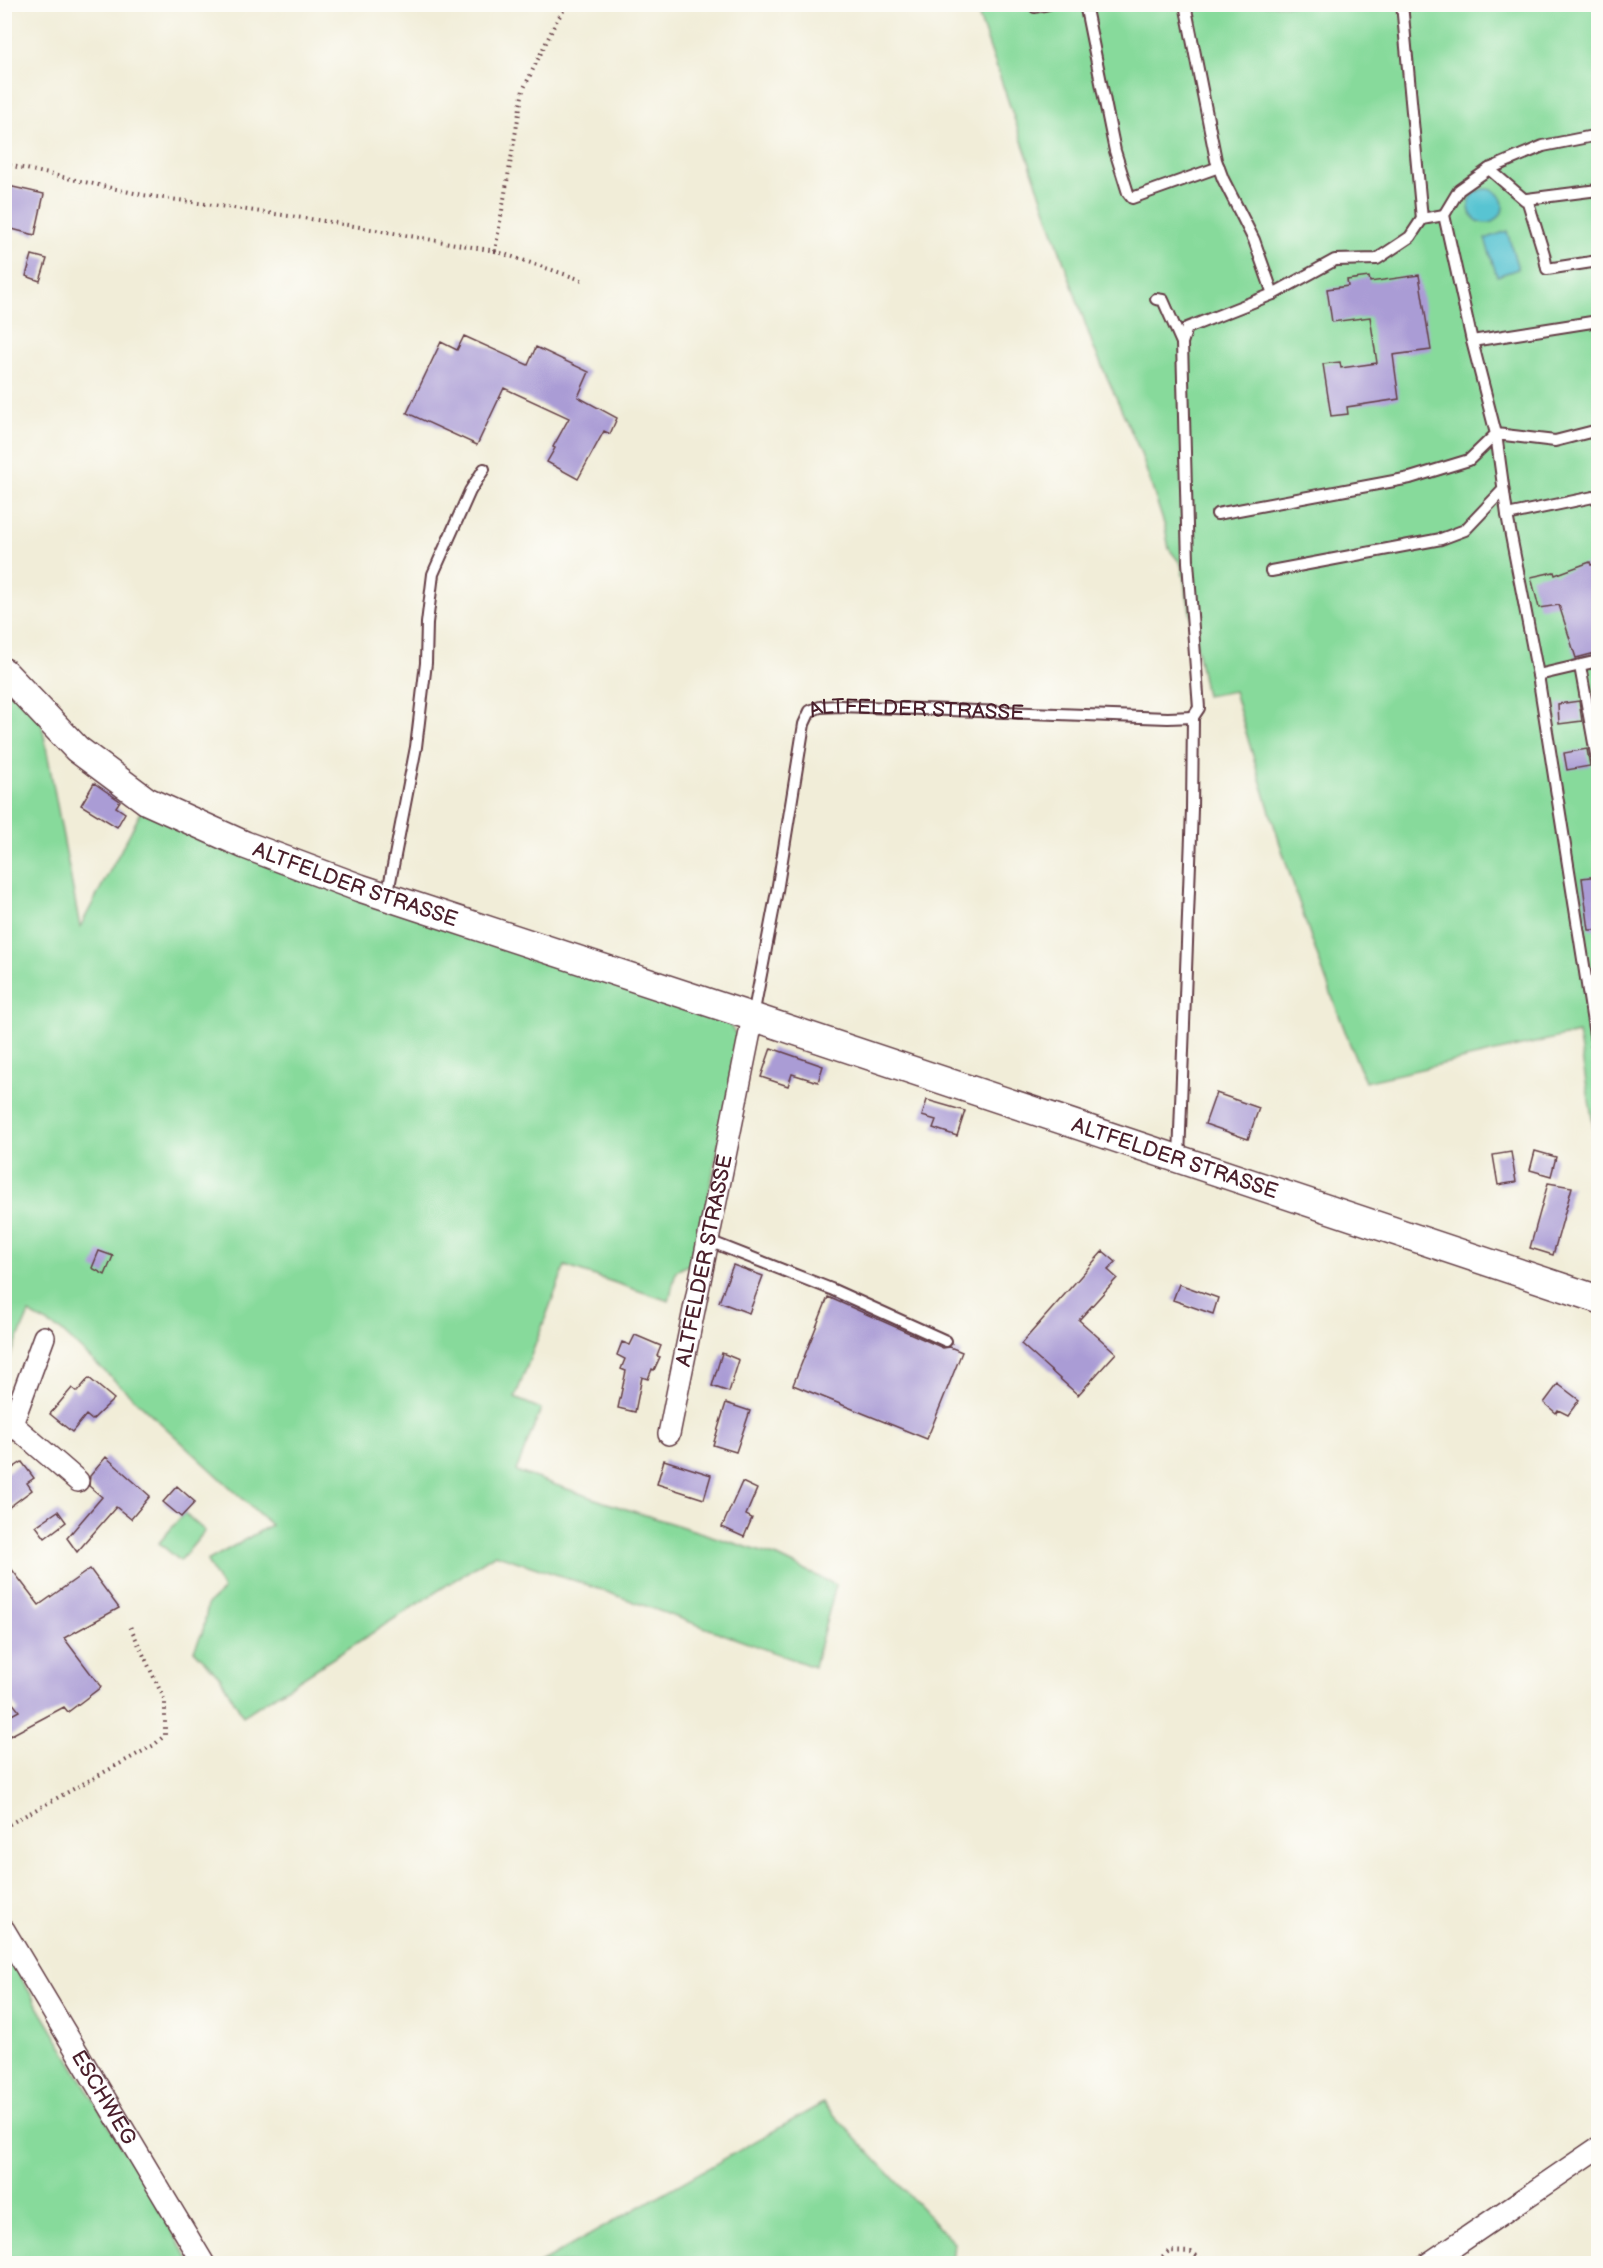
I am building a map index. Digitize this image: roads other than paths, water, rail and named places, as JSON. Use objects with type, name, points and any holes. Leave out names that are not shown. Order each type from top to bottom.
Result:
[{"type":"street","name":"ALTFELDER STRASSE","points":[[4,672],[77,749],[147,801],[245,845],[387,897],[1599,1299]]},
{"type":"street","name":"ALTFELDER STRASSE","points":[[669,1434],[753,1017]]},
{"type":"street","points":[[44,1337],[8,1429],[78,1481]]},
{"type":"street","name":"ESCHWEG","points":[[4,1930],[204,2264]]},
{"type":"street","points":[[1428,2264],[1599,2148]]},
{"type":"lane","points":[[1035,7],[1049,4]]},
{"type":"lane","points":[[1085,4],[1115,151],[1128,193],[1132,198],[1219,167]]},
{"type":"lane","points":[[1185,4],[1219,167],[1254,240],[1273,294]]},
{"type":"lane","points":[[1179,1159],[1192,809],[1193,717],[1199,708],[1188,562],[1182,343],[1187,328],[1273,294],[1335,260],[1377,259],[1410,237],[1422,219],[1402,4]]},
{"type":"lane","points":[[1599,135],[1543,146],[1489,169],[1458,190],[1444,215],[1472,341],[1496,434],[1507,515],[1538,675],[1599,1054]]},
{"type":"lane","points":[[1489,169],[1525,200],[1599,190]]},
{"type":"lane","points":[[1527,199],[1547,269],[1599,261]]},
{"type":"lane","points":[[1422,219],[1444,215]]},
{"type":"lane","points":[[1156,299],[1163,300],[1182,343]]},
{"type":"lane","points":[[1472,341],[1599,321]]},
{"type":"lane","points":[[1496,434],[1555,441],[1599,430]]},
{"type":"lane","points":[[1217,514],[1410,478],[1469,460],[1496,434]]},
{"type":"lane","points":[[387,897],[417,747],[433,574],[470,491],[484,468]]},
{"type":"lane","points":[[1271,572],[1441,539],[1465,530],[1503,490]]},
{"type":"lane","points":[[1507,515],[1599,496]]},
{"type":"lane","points":[[1538,675],[1599,661]]},
{"type":"lane","points":[[1581,666],[1599,765]]},
{"type":"lane","name":"ALTFELDER STRASSE","points":[[753,1017],[777,891],[804,724],[810,711],[820,707],[840,706],[1193,717]]},
{"type":"lane","points":[[709,1241],[831,1289],[946,1341]]},
{"type":"water","points":[[1486,189],[1498,194],[1503,206],[1498,218],[1486,223],[1474,218],[1469,206],[1474,194]]},
{"type":"water","points":[[1507,231],[1518,269],[1497,276],[1485,239]]}]
